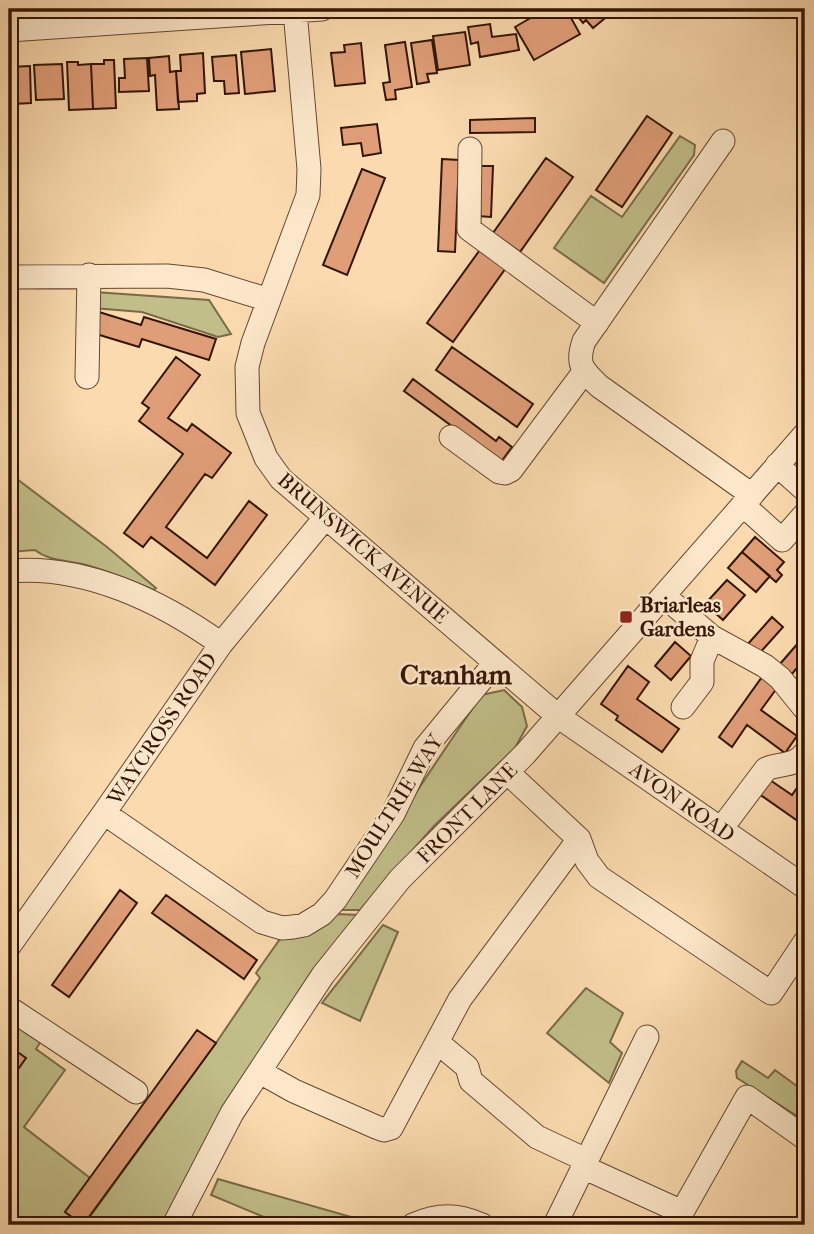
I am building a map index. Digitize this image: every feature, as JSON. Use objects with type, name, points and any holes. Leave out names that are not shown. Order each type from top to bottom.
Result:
[{"type":"street","points":[[9,30],[322,9]]},
{"type":"street","name":"BRUNSWICK AVENUE","points":[[295,11],[309,169],[308,195],[247,367],[248,413],[266,458],[281,479],[559,717]]},
{"type":"street","points":[[723,141],[584,341],[579,356],[584,372],[598,386],[747,500],[782,540],[805,514]]},
{"type":"street","points":[[470,149],[469,229],[597,323]]},
{"type":"street","points":[[87,377],[89,275]]},
{"type":"street","points":[[9,277],[167,276],[204,280],[269,300]]},
{"type":"street","points":[[451,437],[499,472],[505,473],[511,470],[584,372]]},
{"type":"street","name":"FRONT LANE","points":[[174,1225],[232,1113],[323,975],[400,879],[559,717],[805,433]]},
{"type":"street","points":[[777,465],[805,490]]},
{"type":"street","name":"WAYCROSS ROAD","points":[[9,946],[220,644],[324,518]]},
{"type":"street","points":[[9,571],[69,574],[109,585],[147,601],[202,630],[220,644]]},
{"type":"street","points":[[664,596],[712,637],[765,666],[780,678],[805,709]]},
{"type":"street","points":[[683,707],[702,682],[702,661],[712,637]]},
{"type":"street","name":"MOULTRIE WAY","points":[[104,813],[262,922],[282,928],[304,925],[322,915],[335,900],[393,814],[425,748],[495,663]]},
{"type":"street","name":"AVON ROAD","points":[[559,717],[805,887]]},
{"type":"street","points":[[721,829],[766,769],[775,765],[792,764],[805,754]]},
{"type":"street","points":[[507,772],[579,839],[587,861],[599,877],[771,993],[805,942]]},
{"type":"street","points":[[260,1072],[294,1091],[383,1130],[391,1128],[460,999],[579,839]]},
{"type":"street","points":[[9,1008],[136,1092]]},
{"type":"street","points":[[555,1225],[647,1037]]},
{"type":"street","points":[[443,1046],[467,1067],[471,1082],[537,1137],[682,1212],[747,1097],[805,1138]]},
{"type":"street","points":[[413,1225],[446,1215],[466,1218],[482,1225]]},
{"type":"shaded area","points":[[680,136],[695,145],[694,155],[604,283],[554,248],[591,196],[622,217]]},
{"type":"shaded area","points":[[94,292],[209,300],[231,334],[218,337],[142,312],[93,308]]},
{"type":"shaded area","points":[[9,473],[107,547],[156,588],[154,590],[91,566],[52,558],[35,550],[9,552]]},
{"type":"shaded area","points":[[504,690],[522,707],[527,726],[515,748],[434,826],[360,910],[337,910],[482,695]]},
{"type":"shaded area","points":[[337,914],[359,915],[303,988],[227,1103],[162,1225],[84,1225],[216,1043],[260,978],[256,973],[280,939],[297,938],[311,933]]},
{"type":"shaded area","points":[[383,925],[398,932],[360,1021],[322,1003]]},
{"type":"shaded area","points":[[586,988],[623,1013],[610,1042],[622,1053],[609,1083],[547,1033]]},
{"type":"shaded area","points":[[9,1013],[43,1038],[36,1049],[65,1070],[24,1127],[90,1178],[65,1212],[83,1225],[9,1225]]},
{"type":"shaded area","points":[[742,1061],[768,1078],[775,1070],[805,1092],[805,1121],[737,1078],[736,1071]]},
{"type":"shaded area","points":[[218,1179],[379,1225],[283,1225],[211,1195]]},
{"type":"building","points":[[546,9],[566,9],[580,34],[534,60],[515,27]]},
{"type":"building","points":[[572,9],[615,10],[593,28],[586,20],[583,23]]},
{"type":"building","points":[[490,24],[492,37],[516,34],[519,50],[480,57],[478,42],[471,44],[468,27]]},
{"type":"building","points":[[465,32],[470,65],[438,70],[433,36]]},
{"type":"building","points":[[432,40],[437,73],[427,74],[429,82],[417,84],[411,43]]},
{"type":"building","points":[[405,42],[412,87],[395,90],[396,99],[386,100],[383,83],[390,82],[385,45]]},
{"type":"building","points":[[361,43],[365,83],[335,86],[331,53],[345,52],[344,45]]},
{"type":"building","points":[[271,49],[275,91],[245,94],[241,52]]},
{"type":"building","points":[[203,53],[205,93],[197,94],[197,101],[178,102],[176,71],[181,71],[180,55]]},
{"type":"building","points":[[236,55],[239,93],[225,94],[224,81],[214,81],[212,57]]},
{"type":"building","points":[[169,56],[170,72],[176,71],[179,109],[157,110],[155,75],[150,76],[149,58]]},
{"type":"building","points":[[147,58],[149,91],[119,92],[119,78],[125,78],[124,59]]},
{"type":"building","points":[[104,60],[114,60],[116,108],[93,109],[91,64],[104,64]]},
{"type":"building","points":[[67,62],[91,64],[93,109],[69,110]]},
{"type":"building","points":[[62,64],[64,99],[36,100],[34,65]]},
{"type":"building","points":[[30,66],[31,103],[13,104],[13,92],[9,92],[9,67]]},
{"type":"building","points":[[647,116],[672,133],[622,207],[596,190]]},
{"type":"building","points":[[535,118],[535,132],[470,133],[470,120]]},
{"type":"building","points":[[377,124],[381,153],[363,156],[361,143],[343,145],[341,128]]},
{"type":"building","points":[[546,158],[573,177],[520,252],[493,233]]},
{"type":"building","points":[[442,159],[459,160],[455,252],[438,251]]},
{"type":"building","points":[[480,166],[493,166],[491,217],[477,216]]},
{"type":"building","points":[[362,169],[385,178],[347,275],[323,265]]},
{"type":"building","points":[[482,247],[508,265],[453,342],[427,323]]},
{"type":"building","points":[[99,312],[141,325],[144,317],[216,339],[209,360],[142,339],[139,347],[93,333]]},
{"type":"building","points":[[452,347],[533,404],[517,427],[436,370]]},
{"type":"building","points":[[176,357],[200,375],[168,418],[187,431],[192,424],[231,453],[212,478],[205,474],[166,527],[207,558],[249,501],[267,515],[215,585],[151,537],[143,547],[124,533],[183,454],[139,421],[149,408],[142,403]]},
{"type":"building","points":[[413,379],[496,441],[499,437],[512,447],[501,462],[404,391]]},
{"type":"building","points":[[755,537],[784,562],[777,570],[782,575],[776,582],[742,552]]},
{"type":"building","points":[[742,552],[770,576],[756,592],[728,568]]},
{"type":"building","points":[[727,580],[745,595],[723,620],[705,604]]},
{"type":"building","points":[[772,617],[783,627],[758,655],[747,645]]},
{"type":"building","points":[[675,642],[691,656],[671,680],[655,666]]},
{"type":"building","points":[[799,642],[805,647],[805,658],[792,674],[780,664]]},
{"type":"building","points":[[628,666],[649,682],[637,699],[679,729],[662,752],[616,720],[618,716],[601,704]]},
{"type":"building","points":[[762,677],[777,688],[761,710],[797,736],[785,753],[747,725],[732,747],[719,737]]},
{"type":"building","points":[[805,776],[805,826],[759,794],[770,780],[792,795]]},
{"type":"building","points":[[120,890],[137,903],[69,997],[52,985]]},
{"type":"building","points":[[166,895],[257,960],[244,979],[152,913]]},
{"type":"building","points":[[197,1030],[216,1043],[83,1225],[65,1212]]},
{"type":"building","points":[[9,1046],[26,1058],[9,1082]]},
{"type":"place","name":"Briarleas Gardens","points":[[626,617]]},
{"type":"district","name":"Cranham","points":[[456,674]]}]
